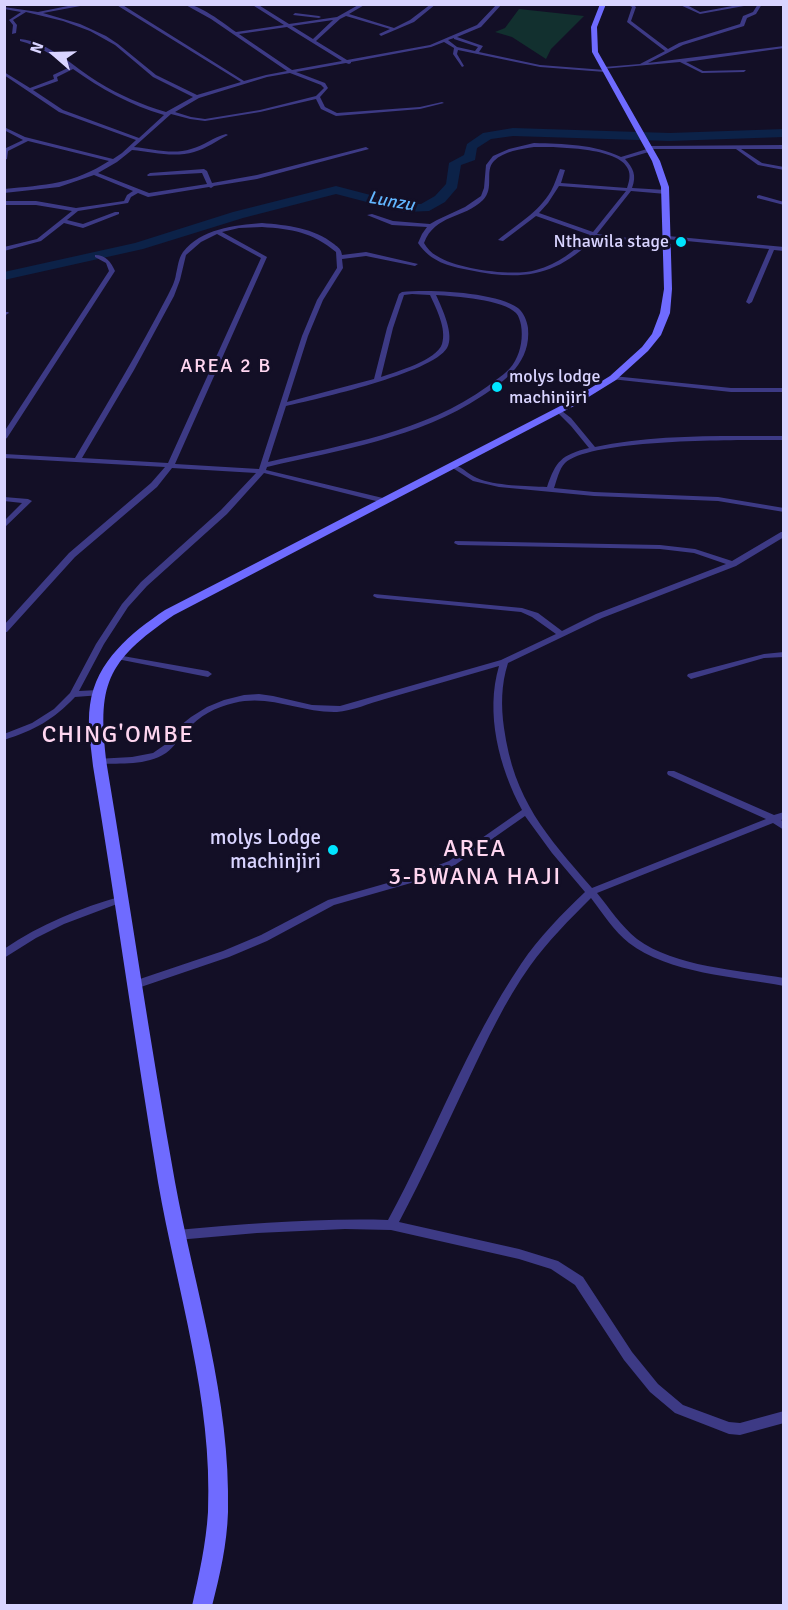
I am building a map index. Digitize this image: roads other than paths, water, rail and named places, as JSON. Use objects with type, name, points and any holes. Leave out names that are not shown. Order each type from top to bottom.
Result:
[{"type":"main road","points":[[202,1605],[216,1547],[219,1469],[215,1418],[177,1235],[151,1094],[99,761],[96,731],[98,693],[117,657],[154,622],[184,603],[558,410],[613,378],[645,349],[661,324],[665,313],[668,289],[666,192],[663,176],[596,52],[593,38],[597,16],[603,4]]},
{"type":"street","points":[[117,4],[209,63],[242,81]]},
{"type":"street","points":[[22,40],[141,107],[190,118],[205,120],[269,110],[318,97],[325,85],[292,72],[236,33],[186,4]]},
{"type":"street","points":[[253,4],[349,63]]},
{"type":"street","points":[[313,41],[338,18],[364,4]]},
{"type":"street","points":[[381,35],[416,19],[434,4]]},
{"type":"street","points":[[4,191],[59,185],[94,173],[115,161],[169,113],[197,97],[242,81],[349,63],[456,38],[479,26],[500,4]]},
{"type":"street","points":[[628,4],[634,7],[629,21],[660,42],[667,50]]},
{"type":"street","points":[[680,4],[700,13],[753,4]]},
{"type":"street","points":[[640,66],[667,50],[740,26],[760,4]]},
{"type":"street","points":[[5,7],[38,12],[85,6]]},
{"type":"street","points":[[14,33],[15,25],[11,20],[25,11]]},
{"type":"street","points":[[38,12],[98,34],[127,52],[136,64],[158,79],[197,97]]},
{"type":"street","points":[[295,14],[329,19]]},
{"type":"street","points":[[345,14],[394,29]]},
{"type":"street","points":[[236,33],[283,24],[338,18]]},
{"type":"street","points":[[456,38],[481,48],[476,52]]},
{"type":"street","points":[[446,41],[456,48],[540,66],[604,69],[783,47]]},
{"type":"street","points":[[456,48],[455,54],[462,66]]},
{"type":"street","points":[[480,59],[484,54]]},
{"type":"street","points":[[680,61],[700,72],[744,71]]},
{"type":"street","points":[[30,90],[51,84],[56,80],[53,77],[72,67]]},
{"type":"street","points":[[4,73],[61,111],[138,139]]},
{"type":"street","points":[[318,97],[323,108],[336,115],[420,108],[442,103]]},
{"type":"street","points":[[4,128],[12,134],[28,139],[115,161]]},
{"type":"street","points":[[130,148],[176,153],[195,150],[207,140],[226,135]]},
{"type":"street","points":[[4,159],[6,150],[28,139]]},
{"type":"street","points":[[622,158],[646,143],[738,149],[783,147]]},
{"type":"street","points":[[370,215],[392,223],[430,226],[482,197],[487,188],[488,168],[491,161],[519,148],[549,145],[583,148],[622,158],[632,171],[628,189],[595,235],[572,257],[533,273],[508,274],[475,270],[438,261],[425,250],[422,243],[430,226]]},
{"type":"street","points":[[94,173],[148,195],[211,186],[294,169],[366,149]]},
{"type":"street","points":[[738,149],[760,164],[783,169]]},
{"type":"street","points":[[501,240],[536,214],[558,184],[562,170]]},
{"type":"street","points":[[150,175],[204,171],[211,186]]},
{"type":"street","points":[[558,184],[666,192]]},
{"type":"street","points":[[4,203],[36,203],[76,210],[126,202],[129,196],[138,191]]},
{"type":"street","points":[[759,197],[783,204]]},
{"type":"street","points":[[4,249],[35,242],[76,210]]},
{"type":"street","points":[[64,221],[83,226],[117,213]]},
{"type":"street","points":[[536,214],[595,235],[783,249]]},
{"type":"street","points":[[4,737],[35,725],[57,711],[73,694],[100,644],[131,599],[163,566],[224,512],[264,468],[308,328],[320,300],[340,268],[341,257],[333,244],[316,236],[285,227],[249,225],[217,232],[201,239],[184,254],[179,276],[159,318],[78,459]]},
{"type":"street","points":[[4,630],[72,555],[147,490],[171,465],[264,257],[217,232]]},
{"type":"street","points":[[749,302],[772,249]]},
{"type":"street","points":[[341,257],[366,254],[415,264]]},
{"type":"street","points":[[4,438],[112,271],[108,262],[97,256]]},
{"type":"street","points":[[264,468],[418,424],[482,393],[506,376],[520,361],[525,345],[525,329],[519,311],[484,298],[402,294],[390,328],[377,379]]},
{"type":"street","points":[[283,405],[349,389],[421,363],[443,349],[444,331],[433,294]]},
{"type":"street","points":[[613,378],[731,390],[783,390]]},
{"type":"street","points":[[558,410],[575,423],[580,434],[593,449]]},
{"type":"street","points":[[550,489],[565,459],[593,449],[683,441],[783,438]]},
{"type":"street","points":[[4,456],[264,468],[384,501]]},
{"type":"street","points":[[451,465],[483,483],[718,499],[783,510]]},
{"type":"street","points":[[4,499],[28,501],[4,526]]},
{"type":"street","points":[[99,761],[143,759],[163,751],[193,718],[234,700],[266,696],[284,698],[312,708],[340,709],[504,662],[625,605],[733,564],[783,534]]},
{"type":"street","points":[[458,543],[660,547],[695,551],[733,564]]},
{"type":"street","points":[[377,596],[522,610],[536,615],[561,634]]},
{"type":"street","points":[[691,676],[764,656],[783,654]]},
{"type":"street","points":[[117,657],[208,674]]},
{"type":"street","points":[[504,662],[497,690],[500,729],[507,770],[526,811],[552,849],[591,892],[621,930],[642,947],[711,968],[783,982]]},
{"type":"street","points":[[73,694],[98,693]]},
{"type":"street","points":[[670,773],[779,817],[783,826]]},
{"type":"street","points":[[135,985],[226,954],[331,902],[408,881],[452,863],[526,811]]},
{"type":"street","points":[[391,1225],[493,1018],[550,933],[591,892],[779,817]]},
{"type":"street","points":[[4,954],[38,931],[64,918],[122,899]]},
{"type":"street","points":[[177,1235],[279,1227],[391,1225],[554,1265],[579,1281],[641,1372],[654,1388],[679,1409],[729,1428],[741,1429],[783,1417]]},
{"type":"waterway","name":"Lunzu","points":[[4,276],[138,246],[238,215],[336,190],[405,208],[424,208],[440,199],[452,185],[455,163],[470,157],[471,147],[487,136],[513,132],[577,136],[670,137],[784,133]]},
{"type":"place","name":"Nthawila stage","points":[[681,242]]},
{"type":"place","name":"molys lodge machinjiri","points":[[497,387]]},
{"type":"place","name":"molys Lodge machinjiri","points":[[333,850]]},
{"type":"district","name":"AREA 2 B","points":[[226,367]]},
{"type":"district","name":"CHING'OMBE","points":[[118,736]]},
{"type":"district","name":"AREA 3-BWANA HAJI","points":[[475,864]]}]
